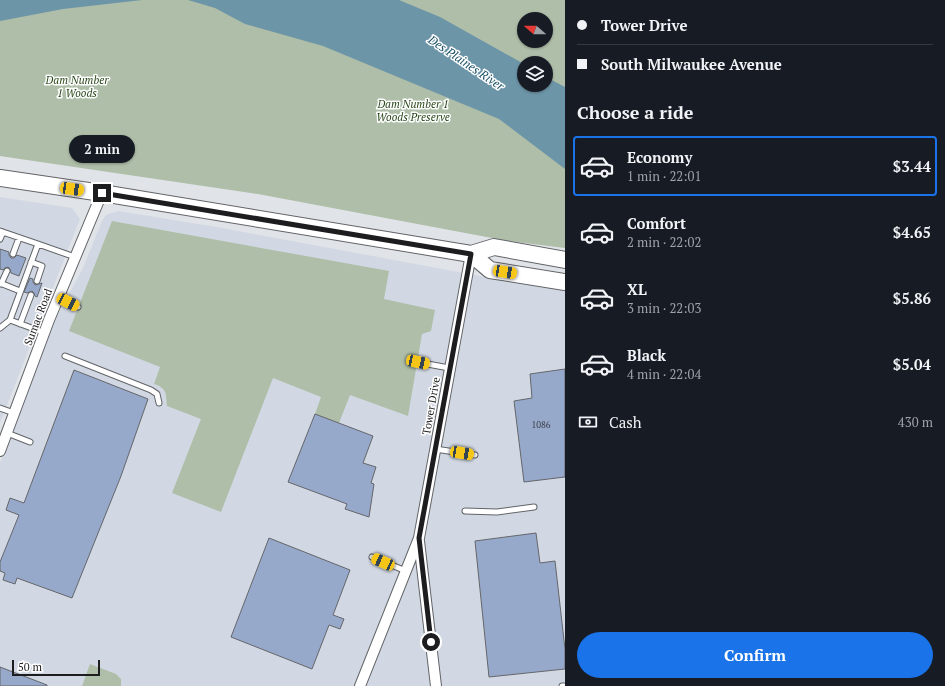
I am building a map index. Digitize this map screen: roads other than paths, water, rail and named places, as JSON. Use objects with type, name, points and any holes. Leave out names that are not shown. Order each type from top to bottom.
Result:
[{"type":"main road","points":[[0,178],[102,193],[471,254],[494,247],[565,260]]},
{"type":"main road","points":[[471,254],[490,270],[565,282]]},
{"type":"street","name":"Sumac Road","points":[[0,452],[59,297],[102,193]]},
{"type":"street","name":"Tower Drive","points":[[360,686],[419,538],[471,254]]},
{"type":"street","name":"Tower Drive","points":[[419,538],[436,686]]},
{"type":"lane","points":[[0,239],[1,231],[75,257]]},
{"type":"lane","points":[[13,254],[19,238]]},
{"type":"lane","points":[[0,328],[10,320],[38,244]]},
{"type":"lane","points":[[31,262],[42,266],[37,280]]},
{"type":"lane","points":[[7,271],[1,284],[20,291]]},
{"type":"lane","points":[[20,324],[31,295]]},
{"type":"lane","points":[[59,297],[78,307]]},
{"type":"lane","points":[[10,320],[45,333]]},
{"type":"lane","points":[[65,356],[152,390],[157,394],[159,403]]},
{"type":"lane","points":[[418,362],[449,368]]},
{"type":"lane","points":[[0,408],[14,413]]},
{"type":"lane","points":[[7,433],[30,442]]},
{"type":"lane","points":[[435,449],[475,455]]},
{"type":"lane","points":[[465,511],[497,512],[534,507]]},
{"type":"lane","points":[[372,557],[406,571]]},
{"type":"water","points":[[0,0],[142,0],[63,9],[0,21]]},
{"type":"water","name":"Des Plaines River","points":[[188,0],[399,0],[440,17],[517,60],[517,92],[553,92],[553,81],[565,87],[565,169],[499,119],[323,46],[245,24],[215,8]]},
{"type":"park label","name":"Dam Number 1 Woods","points":[[77,86]]},
{"type":"park label","name":"Dam Number 1 Woods Preserve","points":[[413,110]]}]
